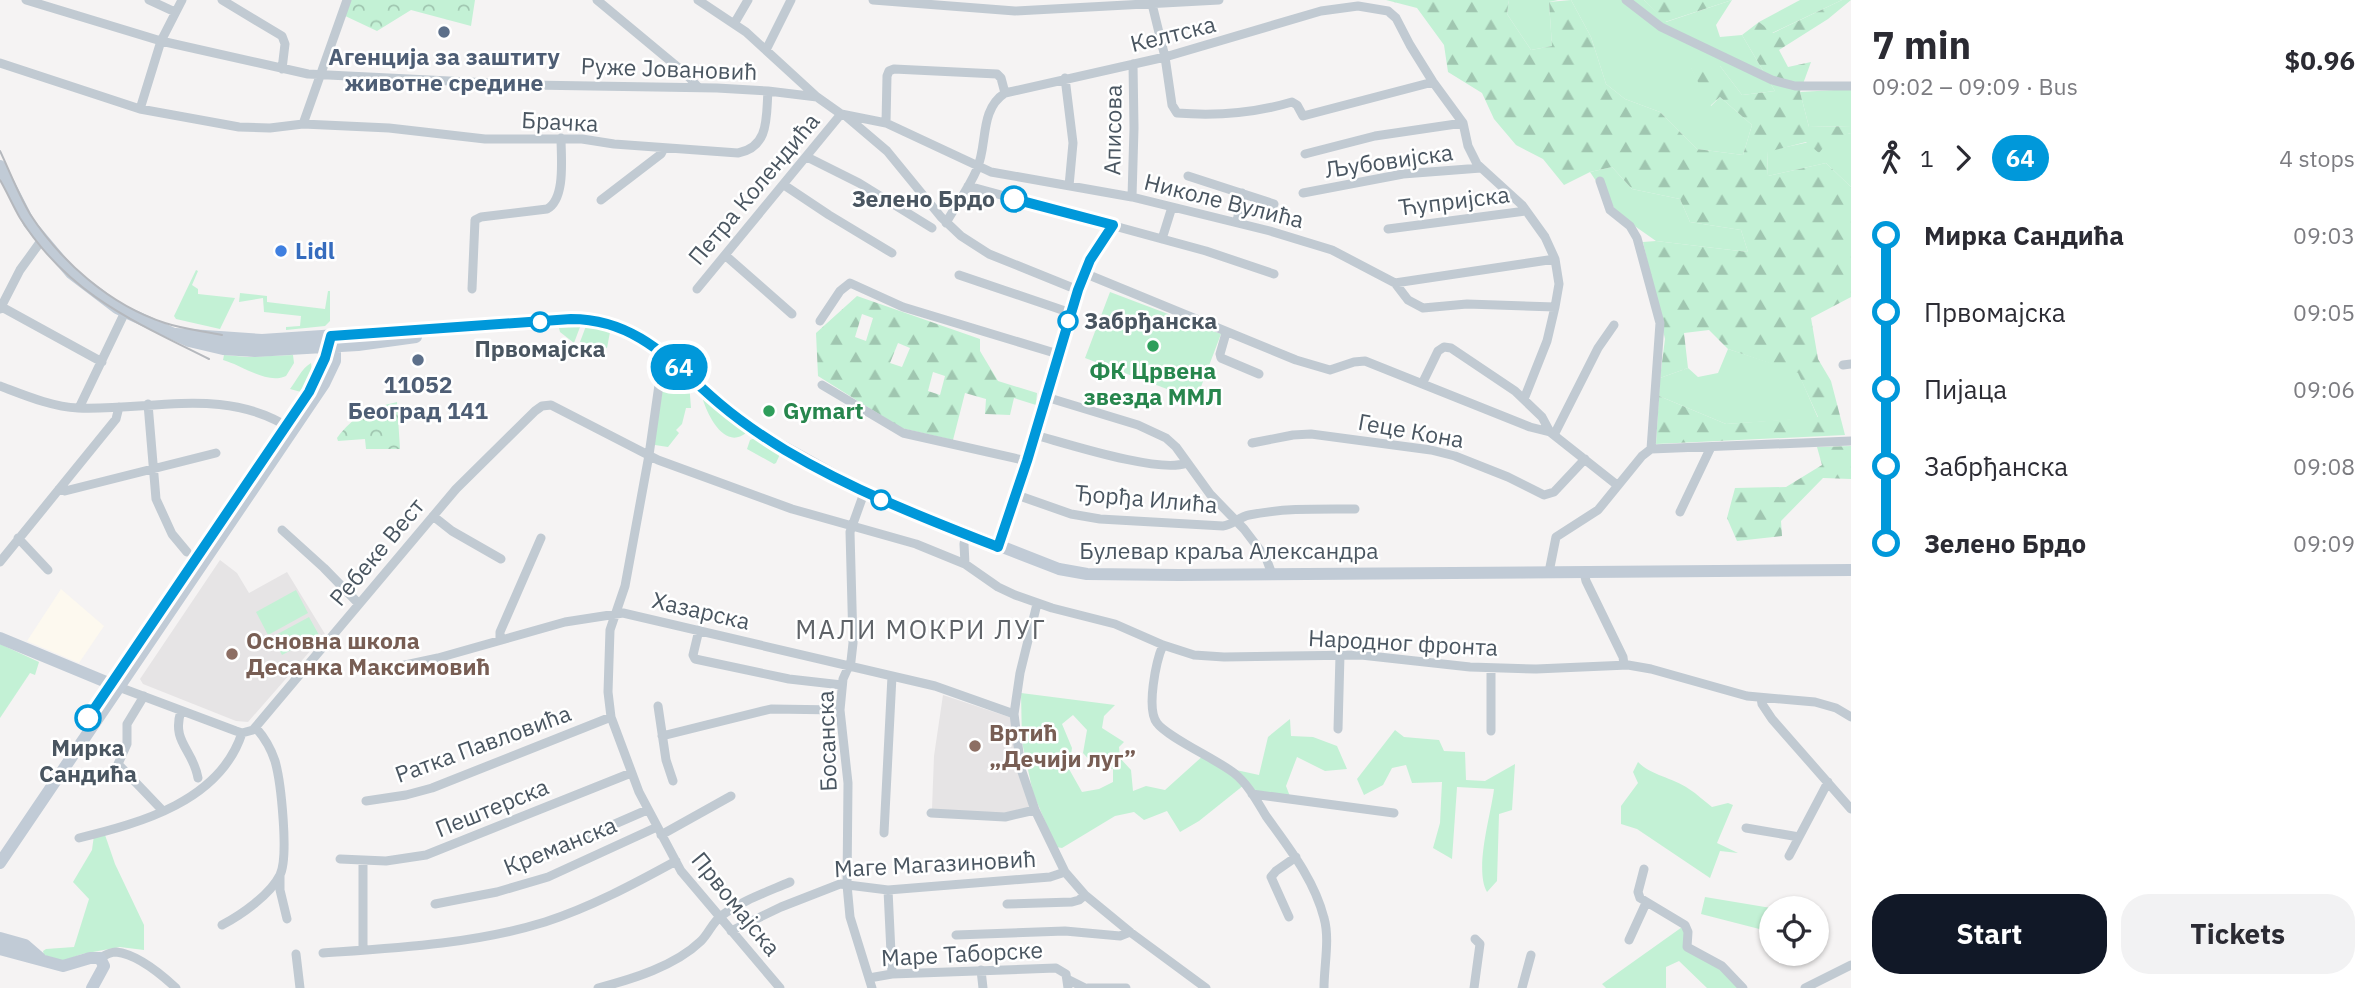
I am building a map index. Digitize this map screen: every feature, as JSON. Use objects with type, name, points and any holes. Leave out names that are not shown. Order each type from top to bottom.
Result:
[{"type":"main road","name":"Булевар краља Александра","points":[[1,171],[22,212],[41,241],[78,280],[125,312],[189,341],[237,351],[299,348],[333,341],[464,327],[593,320],[638,335],[755,431],[864,493],[998,547],[1051,566],[1081,573],[1851,570]]},
{"type":"main road","name":"Булевар краља Александра","points":[[176,334],[244,340],[333,341],[358,345],[401,340],[464,327]]},
{"type":"main road","points":[[333,341],[335,361]]},
{"type":"main road","points":[[290,428],[333,341]]},
{"type":"main road","points":[[0,849],[115,686],[290,428],[324,384],[335,361],[358,345]]},
{"type":"main road","points":[[299,348],[314,359],[316,379]]},
{"type":"main road","points":[[0,638],[115,686]]},
{"type":"main road","points":[[0,863],[115,686]]},
{"type":"main road","points":[[1,942],[43,961],[69,966],[90,958],[100,958],[104,966],[92,988]]},
{"type":"street","name":"Руже Јовановић","points":[[26,0],[160,41],[282,69],[320,74],[530,85],[768,91],[817,97]]},
{"type":"street","points":[[149,0],[175,12]]},
{"type":"street","points":[[140,109],[160,41],[182,0]]},
{"type":"street","points":[[222,0],[282,36],[285,44],[282,69]]},
{"type":"street","points":[[303,124],[347,0]]},
{"type":"street","points":[[597,0],[686,74],[698,88]]},
{"type":"street","points":[[698,0],[734,24],[817,97],[844,115],[887,151],[946,223],[968,241],[989,254],[1078,290]]},
{"type":"street","points":[[734,24],[748,0]]},
{"type":"street","points":[[766,50],[791,0]]},
{"type":"street","points":[[873,0],[1015,11],[1152,1],[1219,0]]},
{"type":"street","points":[[1626,0],[1661,27],[1772,80],[1795,86],[1851,86]]},
{"type":"street","points":[[1152,1],[1175,112],[1236,113],[1292,102],[1303,116],[1433,82]]},
{"type":"street","name":"Келтска","points":[[1005,93],[1165,57],[1321,11],[1367,6],[1383,8],[1396,18],[1410,46],[1463,123],[1471,153],[1480,168]]},
{"type":"street","name":"Брачка","points":[[0,63],[140,109],[250,129],[303,124],[389,128],[485,139],[561,138],[738,153],[753,148],[764,133],[768,91]]},
{"type":"street","name":"Аписова","points":[[1132,197],[1133,64]]},
{"type":"street","points":[[844,115],[886,123],[887,76],[891,69],[997,74],[1001,78],[1005,93],[997,100],[988,116],[978,167],[946,223]]},
{"type":"street","points":[[1065,78],[1073,142],[1069,186]]},
{"type":"street","name":"Петра Колендића","points":[[697,289],[844,115]]},
{"type":"street","name":"Николе Вулића","points":[[886,123],[978,167],[1021,179],[1172,206],[1332,250],[1395,283],[1408,300],[1423,308],[1467,304],[1555,307]]},
{"type":"street","points":[[1306,154],[1375,136],[1463,123]]},
{"type":"street","points":[[472,289],[475,220],[485,216],[547,209],[554,205],[559,194],[561,138]]},
{"type":"street","points":[[601,200],[661,154],[664,148]]},
{"type":"street","points":[[807,157],[859,183],[932,228]]},
{"type":"street","points":[[1480,168],[1516,198],[1545,237],[1555,259],[1559,284],[1555,307],[1539,364],[1524,399]]},
{"type":"street","name":"Љубовијска","points":[[1303,193],[1403,174],[1480,168]]},
{"type":"street","points":[[1188,176],[1274,204]]},
{"type":"street","points":[[1549,572],[1556,537],[1598,510],[1651,449],[1660,323],[1637,238],[1630,226],[1611,210],[1600,181]]},
{"type":"street","points":[[785,185],[892,253]]},
{"type":"street","points":[[968,186],[1162,239],[1274,274]]},
{"type":"street","points":[[1237,222],[1242,193]]},
{"type":"street","points":[[1162,239],[1172,206]]},
{"type":"street","name":"Ћупријска","points":[[1388,229],[1526,211]]},
{"type":"street","points":[[998,547],[1017,495],[1084,273],[1113,225]]},
{"type":"street","points":[[41,241],[20,270],[0,307],[102,362]]},
{"type":"street","points":[[725,255],[792,314]]},
{"type":"street","points":[[1395,283],[1555,259]]},
{"type":"street","points":[[1084,273],[1226,333],[1326,370],[1365,361],[1552,434]]},
{"type":"street","points":[[959,275],[1071,313]]},
{"type":"street","points":[[820,321],[840,291],[850,283],[903,307],[1058,354]]},
{"type":"street","points":[[79,408],[125,312]]},
{"type":"street","points":[[1552,434],[1598,348],[1614,325]]},
{"type":"street","points":[[1226,333],[1221,358],[1259,374]]},
{"type":"street","points":[[1422,384],[1438,351],[1447,347],[1524,399],[1542,417],[1552,434],[1617,485]]},
{"type":"street","name":"Првомајска","points":[[666,356],[625,586],[610,630],[608,692],[611,717],[647,810],[686,880],[780,988]]},
{"type":"street","points":[[822,385],[902,433],[1027,461]]},
{"type":"street","points":[[0,386],[61,406],[79,408],[148,404],[231,405],[267,414],[290,428]]},
{"type":"street","points":[[1046,397],[1148,428],[1172,443],[1210,494],[1237,520],[1266,558],[1272,574]]},
{"type":"street","points":[[148,404],[152,468],[158,508],[172,534],[187,552]]},
{"type":"street","name":"Народног фронта","points":[[551,405],[649,456],[792,509],[916,544],[965,564],[1006,591],[1037,604],[1115,624],[1163,645],[1207,657],[1340,655],[1491,668],[1550,669],[1624,665],[1651,668],[1736,694],[1815,702],[1836,708],[1851,717]]},
{"type":"street","name":"Ребеке Вест","points":[[243,733],[256,728],[433,516],[484,460],[535,411],[542,406],[551,405]]},
{"type":"street","points":[[0,562],[116,419],[119,407]]},
{"type":"street","name":"Геце Кона","points":[[1252,443],[1311,434],[1431,450],[1473,462],[1544,495],[1554,492],[1584,460]]},
{"type":"street","points":[[1035,435],[1127,459],[1176,466],[1186,463]]},
{"type":"street","points":[[1651,449],[1851,441]]},
{"type":"street","points":[[1680,512],[1712,447]]},
{"type":"street","points":[[59,489],[65,491],[216,453]]},
{"type":"street","name":"Босанска","points":[[864,493],[851,526],[853,643],[849,667],[842,685],[840,710],[848,783],[847,885],[850,918],[871,983]]},
{"type":"street","name":"Ђорђа Илића","points":[[1017,495],[1071,514],[1100,519],[1223,526],[1248,515],[1355,509]]},
{"type":"street","points":[[433,516],[452,531],[501,559]]},
{"type":"street","points":[[282,530],[359,604]]},
{"type":"street","points":[[965,564],[966,534]]},
{"type":"street","points":[[18,538],[48,570]]},
{"type":"street","points":[[500,640],[500,632],[541,538]]},
{"type":"street","points":[[1584,572],[1586,582],[1623,657],[1624,665]]},
{"type":"street","points":[[1037,604],[1020,673],[1014,714],[1021,769],[1035,810],[1065,872],[1085,895],[1199,986]]},
{"type":"street","name":"Хазарска","points":[[377,671],[438,658],[565,622],[625,613],[935,686],[1014,714]]},
{"type":"street","points":[[699,630],[693,655],[695,659],[778,677],[842,685]]},
{"type":"street","points":[[1163,645],[1158,661],[1153,705],[1157,723],[1234,774],[1252,794],[1296,857],[1324,918],[1324,988]]},
{"type":"street","points":[[1338,729],[1340,655]]},
{"type":"street","points":[[1491,668],[1491,731]]},
{"type":"street","points":[[884,833],[892,676]]},
{"type":"street","points":[[79,838],[129,826],[163,811],[201,789],[215,777],[234,753],[243,733],[115,686]]},
{"type":"street","points":[[144,696],[127,723],[127,744],[118,764],[163,811]]},
{"type":"street","points":[[1761,698],[1772,719],[1851,809]]},
{"type":"street","points":[[658,706],[666,760],[673,781]]},
{"type":"street","points":[[662,736],[771,709],[840,710]]},
{"type":"street","points":[[181,710],[178,733],[193,760],[198,778]]},
{"type":"street","name":"Ратка Павловића","points":[[366,801],[432,788],[611,717]]},
{"type":"street","points":[[256,728],[265,740],[275,764],[285,843],[280,890],[287,919]]},
{"type":"street","name":"Пештерска","points":[[340,859],[386,861],[426,855],[631,773]]},
{"type":"street","points":[[1789,856],[1828,782]]},
{"type":"street","points":[[1252,794],[1394,813]]},
{"type":"street","name":"Креманска","points":[[435,904],[497,892],[548,877],[659,831],[731,796]]},
{"type":"street","points":[[585,837],[647,810]]},
{"type":"street","points":[[931,813],[1005,817],[1035,810]]},
{"type":"street","points":[[1746,828],[1799,837]]},
{"type":"street","points":[[1289,917],[1271,877],[1296,857]]},
{"type":"street","points":[[363,860],[363,950]]},
{"type":"street","points":[[323,953],[458,940],[542,922],[615,893],[676,861]]},
{"type":"street","points":[[1644,869],[1638,895],[1685,925],[1688,932],[1687,947],[1722,966],[1743,988]]},
{"type":"street","name":"Маге Магазиновић","points":[[731,932],[830,887],[847,885],[888,890],[1050,877],[1065,872]]},
{"type":"street","points":[[222,925],[249,907],[280,875]]},
{"type":"street","points":[[598,988],[674,960],[703,940],[719,918],[790,882]]},
{"type":"street","points":[[888,890],[892,974]]},
{"type":"street","points":[[1007,904],[1072,902],[1085,895]]},
{"type":"street","points":[[1629,940],[1646,902]]},
{"type":"street","points":[[956,935],[1065,931],[1120,936],[1130,932]]},
{"type":"street","points":[[1474,988],[1480,944],[1475,939]]},
{"type":"street","points":[[100,958],[113,953],[136,959],[176,988]]},
{"type":"street","points":[[296,954],[300,988]]},
{"type":"street","points":[[1522,988],[1531,955]]},
{"type":"street","points":[[1805,988],[1851,965]]},
{"type":"street","name":"Маре Таборске","points":[[871,983],[892,974],[1056,968],[1063,971],[1068,984],[1086,988],[1126,988]]},
{"type":"street","points":[[981,970],[983,988]]},
{"type":"shaded area","name":"Основна школа Десанка Максимовић","points":[[220,560],[237,573],[249,593],[287,572],[325,634],[248,722],[236,721],[143,684],[140,679]]},
{"type":"shaded area","points":[[61,589],[104,626],[79,663],[27,641]]},
{"type":"shaded area","name":"Вртић „Дечији луг”","points":[[943,695],[1012,718],[1031,808],[993,815],[932,809],[934,756]]},
{"type":"green space","points":[[347,0],[475,0],[471,26],[411,10],[377,31],[341,14]]},
{"type":"green space","points":[[1386,0],[1509,0],[1507,14],[1531,50],[1552,46],[1549,2],[1571,0],[1591,37],[1606,84],[1625,99],[1660,112],[1697,149],[1743,155],[1752,125],[1720,97],[1710,106],[1690,66],[1720,66],[1742,95],[1775,91],[1742,35],[1759,22],[1773,33],[1842,0],[1851,0],[1828,19],[1779,50],[1788,67],[1811,62],[1800,92],[1809,127],[1851,126],[1851,133],[1830,139],[1819,153],[1806,142],[1767,152],[1768,176],[1826,163],[1851,187],[1851,297],[1811,318],[1818,359],[1831,381],[1845,435],[1656,444],[1659,396],[1726,424],[1818,417],[1798,373],[1728,349],[1709,330],[1684,333],[1688,368],[1660,378],[1665,339],[1643,242],[1656,241],[1748,252],[1741,230],[1690,222],[1680,199],[1632,189],[1612,167],[1590,172],[1564,185],[1543,159],[1516,145],[1494,119],[1482,93],[1448,72],[1444,45],[1417,8]]},
{"type":"green space","points":[[1509,0],[1558,0],[1549,2],[1552,46],[1531,50],[1507,14]]},
{"type":"green space","points":[[1571,0],[1644,0],[1666,22],[1732,0],[1716,25],[1720,37],[1742,35],[1775,91],[1742,95],[1720,66],[1691,67],[1711,106],[1720,97],[1752,125],[1743,155],[1697,149],[1660,112],[1625,99],[1606,84],[1591,37]]},
{"type":"green space","points":[[1644,0],[1732,0],[1665,22]]},
{"type":"green space","points":[[1800,0],[1842,0],[1772,33],[1759,22]]},
{"type":"green space","points":[[1851,89],[1851,126],[1809,127],[1800,92]]},
{"type":"green space","points":[[1851,133],[1851,187],[1826,163],[1768,176],[1767,151]]},
{"type":"green space","points":[[1612,167],[1632,189],[1680,199],[1690,222],[1741,230],[1748,252],[1656,241],[1619,215],[1590,172]]},
{"type":"green space","points":[[196,270],[198,271],[192,285],[198,289],[198,294],[235,298],[220,329],[176,319],[174,316]]},
{"type":"green space","points":[[328,291],[330,321],[325,326],[286,330],[286,327],[300,326],[301,316],[264,312],[263,298],[239,302],[240,293],[267,296],[267,302],[325,309]]},
{"type":"green space","name":"ФК Црвена звезда ММЛ","points":[[1110,292],[1221,334],[1196,400],[1085,358]]},
{"type":"green space","points":[[857,296],[980,339],[980,351],[998,381],[1037,393],[1036,405],[1014,398],[1010,415],[985,414],[986,399],[965,393],[953,440],[901,428],[818,376],[816,333]],"holes":[[[862,314],[873,318],[866,341],[855,337]],[[898,343],[910,348],[902,367],[890,363]],[[933,372],[945,376],[940,395],[928,391]]]},
{"type":"green space","points":[[586,326],[610,332],[607,348],[580,342]]},
{"type":"green space","points":[[580,327],[574,343],[560,332],[559,328]]},
{"type":"green space","points":[[1728,349],[1798,372],[1818,418],[1726,424],[1659,396],[1660,378],[1688,368],[1698,377],[1718,373]]},
{"type":"green space","points":[[224,355],[293,355],[294,363],[286,376],[271,378],[223,360]]},
{"type":"green space","points":[[311,363],[312,372],[301,392],[290,389],[302,371]]},
{"type":"green space","points":[[670,367],[689,382],[691,408],[686,408],[682,424],[676,430],[679,433],[668,447],[655,445],[654,441],[664,380]]},
{"type":"green space","points":[[706,397],[746,430],[746,433],[738,437],[724,434],[705,407],[703,400]]},
{"type":"green space","points":[[397,402],[400,449],[366,449],[365,439],[338,441],[337,438],[343,430],[356,419],[371,410]]},
{"type":"green space","points":[[755,438],[781,452],[776,463],[747,449],[750,440]]},
{"type":"green space","points":[[1851,446],[1851,479],[1823,478],[1781,521],[1782,536],[1737,541],[1727,518],[1735,488],[1786,487],[1822,465],[1817,447]]},
{"type":"green space","points":[[296,590],[308,613],[268,635],[256,612]]},
{"type":"green space","points":[[309,617],[319,635],[282,655],[272,637]]},
{"type":"green space","points":[[0,644],[39,662],[35,675],[30,673],[0,718]]},
{"type":"green space","points":[[1021,693],[1115,705],[1104,716],[1102,728],[1124,742],[1119,747],[1120,758],[1131,770],[1133,791],[1146,786],[1165,790],[1205,754],[1227,768],[1259,775],[1268,737],[1290,719],[1291,736],[1313,737],[1337,746],[1347,769],[1325,771],[1297,757],[1286,786],[1291,799],[1252,794],[1244,785],[1199,821],[1180,832],[1167,811],[1144,820],[1134,812],[1115,816],[1062,848],[1056,847],[1033,793],[1022,742]],"holes":[[[1073,715],[1087,730],[1083,753],[1095,766],[1113,769],[1113,782],[1099,789],[1082,792],[1069,769],[1072,748],[1062,724]]]},
{"type":"green space","points":[[1395,730],[1404,737],[1439,740],[1444,751],[1465,752],[1466,780],[1485,781],[1515,764],[1512,810],[1499,814],[1497,881],[1487,892],[1482,870],[1484,842],[1494,789],[1457,787],[1452,859],[1433,848],[1440,823],[1442,782],[1412,783],[1406,765],[1392,768],[1383,785],[1364,795],[1357,779]]},
{"type":"green space","points":[[1638,762],[1649,770],[1683,785],[1712,807],[1728,803],[1733,805],[1717,843],[1738,853],[1720,851],[1710,878],[1637,829],[1621,824],[1621,806],[1638,783],[1633,772]]},
{"type":"green space","points":[[104,832],[115,864],[144,925],[144,950],[120,947],[82,954],[63,961],[44,955],[43,951],[46,949],[74,947],[89,899],[73,882],[92,850],[94,835]]},
{"type":"green space","points":[[1705,897],[1759,906],[1759,929],[1701,914]]},
{"type":"green space","points":[[1685,925],[1686,943],[1743,988],[1707,988],[1679,961],[1666,967],[1666,988],[1606,988],[1602,984]]},
{"type":"tram line","points":[[0,151],[18,191],[42,232],[88,280],[145,315],[172,325],[222,335]]},
{"type":"tram line","points":[[0,180],[20,218],[39,244],[59,267],[81,286],[128,318],[209,359]]},
{"type":"bus line","name":"64","points":[[88,718],[309,392],[325,358],[331,336],[571,319],[593,320],[611,325],[638,335],[650,343],[742,423],[845,484],[998,547],[1017,495],[1084,273],[1113,225],[1014,199]]},
{"type":"place","name":"Агенција за заштиту животне средине","points":[[444,32]]},
{"type":"place","name":"Зелено Брдо","points":[[1014,199]]},
{"type":"place","name":"Lidl","points":[[281,251]]},
{"type":"place","name":"Забрђанска","points":[[1068,321]]},
{"type":"place","name":"Првомајска","points":[[540,322]]},
{"type":"place","name":"ФК Црвена звезда ММЛ","points":[[1153,346]]},
{"type":"place","name":"11052 Београд 141","points":[[418,360]]},
{"type":"place","name":"Gymart","points":[[769,411]]},
{"type":"place","name":"Основна школа Десанка Максимовић","points":[[232,654]]},
{"type":"place","name":"Мирка Сандића","points":[[88,718]]},
{"type":"place","name":"Вртић „Дечији луг”","points":[[975,746]]},
{"type":"district","name":"МАЛИ МОКРИ ЛУГ","points":[[921,630]]}]
